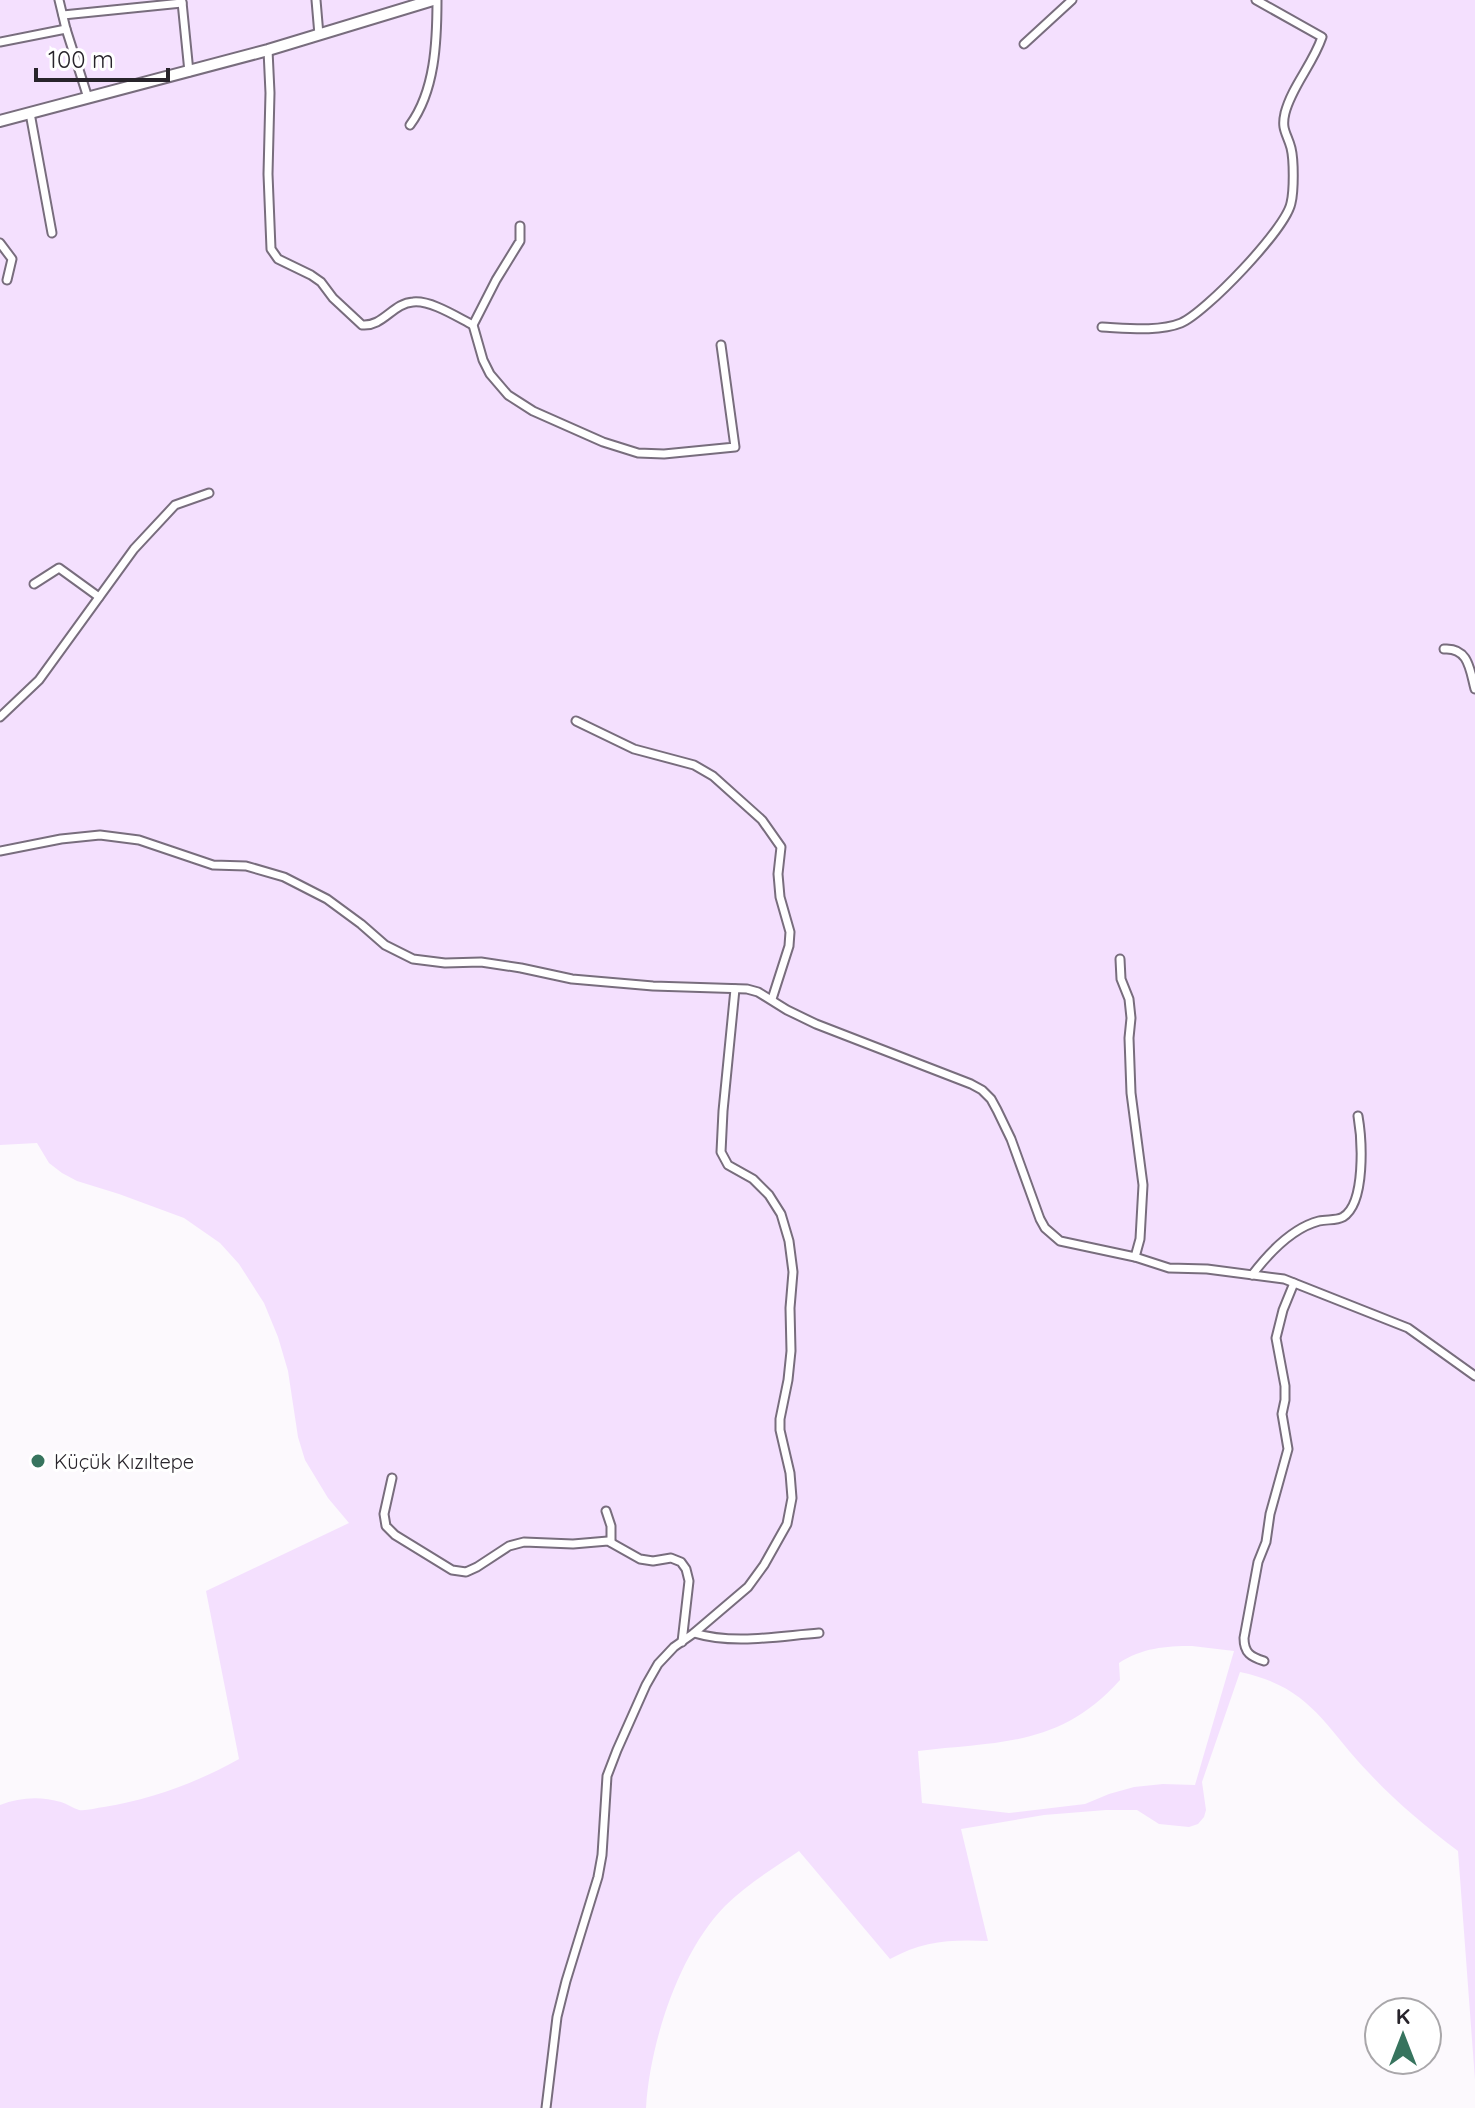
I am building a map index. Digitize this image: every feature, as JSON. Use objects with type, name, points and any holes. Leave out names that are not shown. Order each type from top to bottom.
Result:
[{"type":"street","points":[[59,0],[88,98]]},
{"type":"street","points":[[316,0],[319,35]]},
{"type":"street","points":[[0,121],[189,72],[435,0],[437,31],[427,95],[410,125]]},
{"type":"street","points":[[1024,44],[1072,0]]},
{"type":"street","points":[[1102,327],[1159,327],[1179,324],[1190,318],[1249,264],[1288,213],[1292,197],[1292,156],[1283,122],[1291,97],[1313,60],[1322,37],[1256,0]]},
{"type":"street","points":[[63,15],[182,2],[189,72]]},
{"type":"street","points":[[0,42],[66,29]]},
{"type":"street","points":[[268,50],[270,243],[274,254],[311,275],[362,325],[377,323],[397,307],[412,301],[447,311],[473,325]]},
{"type":"street","points":[[30,113],[52,233]]},
{"type":"street","points":[[520,226],[520,241],[473,325],[485,367],[513,399],[533,411],[629,452],[646,454],[735,447],[721,345]]},
{"type":"street","points":[[0,243],[12,259],[7,280]]},
{"type":"street","points":[[0,717],[39,680],[134,549],[175,505],[209,493]]},
{"type":"street","points":[[34,584],[59,568],[99,597]]},
{"type":"street","points":[[1444,649],[1455,649],[1464,655],[1475,689]]},
{"type":"street","points":[[576,721],[634,749],[694,765],[713,776],[762,820],[781,847],[778,874],[780,897],[790,932],[789,946],[772,999]]},
{"type":"street","points":[[0,851],[100,835],[139,840],[213,865],[246,866],[284,877],[327,899],[385,945],[413,959],[445,963],[481,962],[572,979],[758,992],[816,1024],[982,1090],[991,1099],[1011,1139],[1040,1219],[1052,1236],[1071,1244],[1135,1257],[1169,1268],[1207,1269],[1284,1279],[1408,1328],[1475,1376]]},
{"type":"street","points":[[1120,959],[1121,979],[1129,999],[1131,1018],[1131,1093],[1143,1185],[1140,1239],[1135,1257]]},
{"type":"street","points":[[546,2108],[557,2017],[598,1877],[607,1776],[658,1664],[748,1587],[787,1524],[792,1498],[780,1430],[791,1351],[793,1272],[789,1241],[781,1214],[769,1195],[753,1179],[728,1165],[721,1152],[735,989]]},
{"type":"street","points":[[1252,1275],[1282,1243],[1304,1227],[1319,1221],[1340,1219],[1353,1208],[1360,1180],[1362,1135],[1358,1116]]},
{"type":"street","points":[[1264,1661],[1249,1655],[1244,1647],[1244,1638],[1258,1562],[1266,1542],[1270,1514],[1288,1449],[1282,1425],[1285,1386],[1276,1338],[1294,1283]]},
{"type":"street","points":[[392,1478],[384,1514],[386,1526],[395,1535],[452,1570],[466,1572],[509,1546],[524,1542],[611,1542],[640,1559],[653,1561],[671,1558],[684,1565],[689,1581],[682,1642]]},
{"type":"street","points":[[606,1511],[611,1526],[611,1542]]},
{"type":"street","points":[[694,1633],[712,1639],[819,1633]]},
{"type":"shaded area","points":[[0,0],[1475,0],[1475,2080],[1458,1851],[1390,1794],[1300,1698],[1284,1687],[1240,1672],[1202,1782],[1206,1810],[1198,1824],[1189,1827],[1159,1824],[1137,1810],[1106,1810],[1044,1815],[961,1829],[988,1941],[938,1942],[890,1959],[799,1851],[751,1883],[709,1925],[681,1973],[661,2027],[646,2108],[0,2108],[0,1805],[30,1798],[53,1800],[79,1810],[122,1804],[207,1776],[239,1759],[206,1591],[349,1523],[328,1498],[305,1460],[298,1437],[288,1371],[264,1303],[239,1264],[220,1243],[184,1218],[62,1173],[49,1163],[37,1143],[0,1145]],"holes":[[[1192,1646],[1234,1651],[1195,1785],[1134,1787],[1085,1804],[1009,1813],[922,1803],[918,1751],[1002,1742],[1051,1729],[1075,1718],[1097,1702],[1120,1680],[1119,1663],[1145,1651]]]},
{"type":"place","name":"Küçük Kızıltepe","points":[[38,1461]]}]
